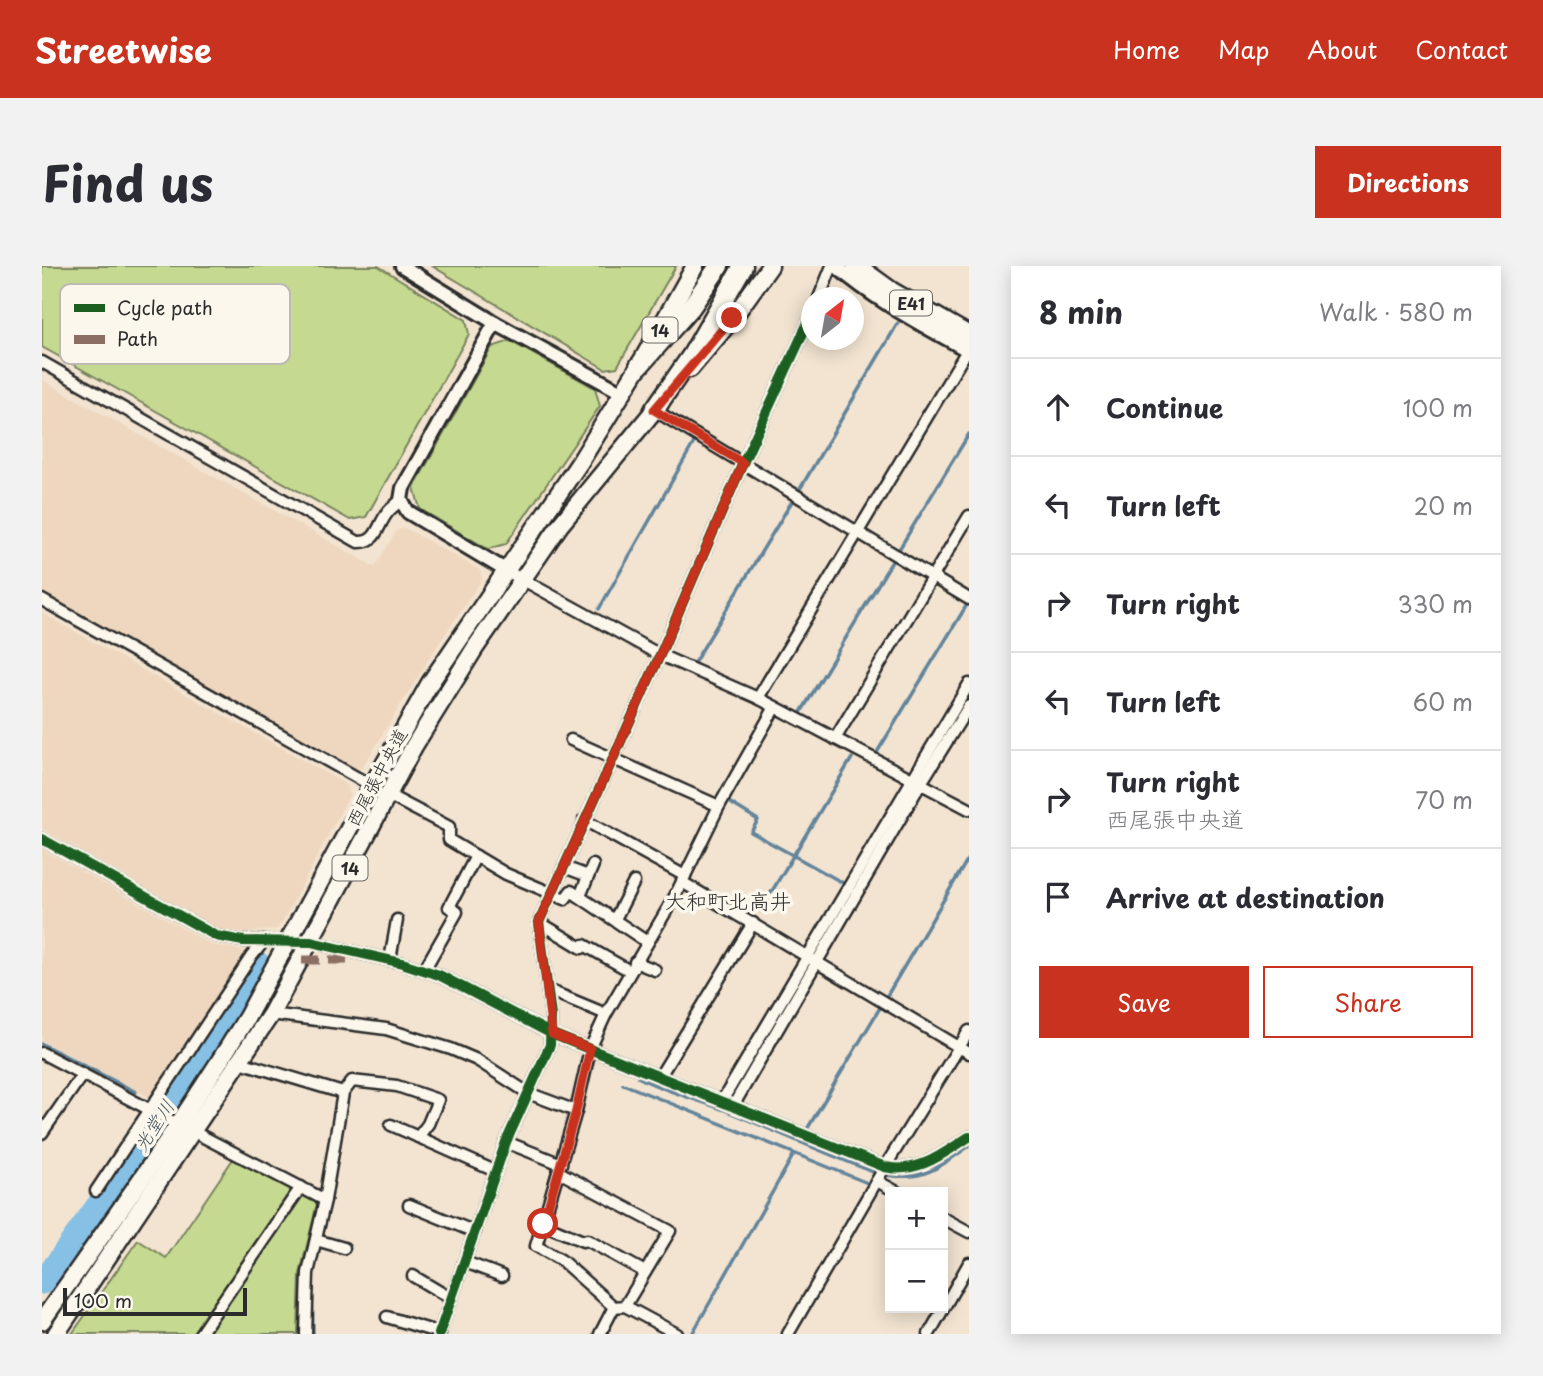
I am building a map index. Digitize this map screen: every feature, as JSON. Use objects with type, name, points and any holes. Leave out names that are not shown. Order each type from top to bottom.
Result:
[{"type":"highway","points":[[639,366],[691,307],[719,266]]},
{"type":"highway","points":[[654,410],[692,355],[743,266]]},
{"type":"highway","name":"E41","points":[[856,266],[968,346]]},
{"type":"main road","name":"西尾張中央道","points":[[56,1334],[247,1017],[430,683],[623,393],[695,266]]},
{"type":"main road","name":"西尾張中央道","points":[[42,1321],[179,1126],[240,1062],[271,1014],[443,697],[521,579],[560,524],[732,318],[770,266]]},
{"type":"street","points":[[402,266],[495,323],[623,393]]},
{"type":"street","points":[[758,698],[968,346],[886,304],[834,266],[824,287]]},
{"type":"street","points":[[42,362],[358,542],[367,542],[373,539],[388,512],[401,500],[403,488],[495,323]]},
{"type":"street","points":[[387,1317],[440,1334],[450,1298],[506,1142],[550,1045],[552,1034],[539,922],[801,338]]},
{"type":"street","points":[[654,410],[969,600]]},
{"type":"street","points":[[401,500],[408,512],[505,570],[660,655],[758,698],[969,810]]},
{"type":"street","points":[[835,739],[969,516]]},
{"type":"street","points":[[42,600],[372,786]]},
{"type":"street","points":[[722,1101],[812,958],[916,781],[969,684]]},
{"type":"street","points":[[916,781],[969,706]]},
{"type":"street","points":[[677,1334],[619,1307],[561,1260],[536,1245],[576,1111],[590,1049],[606,1014],[684,879],[719,806],[775,707]]},
{"type":"street","points":[[571,740],[719,806]]},
{"type":"street","points":[[388,795],[449,827],[449,840],[506,874],[565,899],[571,891],[648,942]]},
{"type":"street","points":[[584,821],[964,1050]]},
{"type":"street","points":[[42,839],[216,936],[243,941],[312,942],[425,970],[552,1034],[722,1101],[881,1174],[893,1187]]},
{"type":"street","points":[[425,970],[457,912],[449,907],[476,856]]},
{"type":"street","points":[[580,896],[593,865]]},
{"type":"street","points":[[564,867],[587,876]]},
{"type":"street","points":[[615,919],[634,882]]},
{"type":"street","points":[[390,960],[397,920]]},
{"type":"street","points":[[539,922],[582,948],[584,945],[633,967],[655,970]]},
{"type":"street","points":[[660,1076],[753,923]]},
{"type":"street","points":[[96,1191],[153,1111],[251,957],[264,941]]},
{"type":"street","points":[[733,1106],[812,958]]},
{"type":"street","points":[[548,990],[606,1014]]},
{"type":"street","points":[[271,1014],[386,1029],[451,1049],[477,1060],[528,1093],[576,1111]]},
{"type":"street","points":[[788,1334],[881,1174],[964,1050],[969,1031]]},
{"type":"street","points":[[42,1053],[325,1199]]},
{"type":"street","points":[[240,1062],[343,1093]]},
{"type":"street","points":[[42,1133],[82,1074]]},
{"type":"street","points":[[306,1334],[308,1273],[325,1199],[343,1093],[352,1081],[397,1086],[438,1100],[418,1137]]},
{"type":"street","points":[[391,1125],[495,1171]]},
{"type":"street","points":[[881,1174],[927,1164],[969,1138]]},
{"type":"street","points":[[506,1142],[560,1168],[670,1231],[645,1272],[600,1334]]},
{"type":"street","points":[[200,1334],[301,1187]]},
{"type":"street","points":[[409,1205],[475,1232]]},
{"type":"street","points":[[948,1221],[969,1232]]},
{"type":"street","points":[[543,1224],[583,1241],[587,1240],[645,1272]]},
{"type":"street","points":[[316,1240],[344,1248]]},
{"type":"street","points":[[465,1262],[502,1276]]},
{"type":"street","points":[[929,1334],[969,1264]]},
{"type":"street","points":[[413,1276],[450,1298]]},
{"type":"shaded area","points":[[42,380],[375,567],[397,530],[405,528],[480,570],[482,579],[362,768],[356,769],[42,592]]},
{"type":"shaded area","points":[[42,613],[347,785],[350,794],[282,923],[276,929],[246,933],[219,929],[42,829]]},
{"type":"shaded area","points":[[42,849],[212,945],[245,951],[151,1098],[42,1041]]},
{"type":"green space","points":[[42,266],[378,266],[466,320],[469,334],[366,517],[350,520],[72,364],[290,364],[290,284],[60,284],[60,357],[42,347]]},
{"type":"green space","points":[[432,266],[676,266],[617,367],[605,369]]},
{"type":"green space","points":[[510,341],[595,388],[600,406],[506,544],[488,549],[420,509],[414,487],[492,347]]},
{"type":"green space","points":[[235,1156],[294,1188],[194,1334],[72,1334],[138,1240],[166,1258]]},
{"type":"green space","points":[[302,1196],[316,1200],[317,1204],[300,1274],[298,1334],[207,1334]]},
{"type":"waterway","points":[[800,489],[898,323]]},
{"type":"waterway","points":[[898,551],[969,434]]},
{"type":"waterway","points":[[599,609],[696,439]]},
{"type":"waterway","points":[[694,663],[794,498]]},
{"type":"waterway","points":[[800,714],[894,558]]},
{"type":"waterway","points":[[876,754],[968,603]]},
{"type":"waterway","points":[[939,745],[969,695]]},
{"type":"waterway","points":[[760,911],[852,758]]},
{"type":"waterway","points":[[729,802],[758,820],[751,832],[845,884],[865,850]]},
{"type":"waterway","points":[[885,999],[969,857]]},
{"type":"waterway","points":[[814,956],[866,869]]},
{"type":"waterway","name":"光堂川","points":[[42,1283],[139,1147],[258,963]]},
{"type":"waterway","points":[[731,1098],[810,964]]},
{"type":"waterway","points":[[806,1131],[881,1006]]},
{"type":"waterway","points":[[42,1044],[136,1092]]},
{"type":"waterway","name":"光堂川","points":[[638,1077],[876,1173],[904,1177],[926,1173],[969,1146]]},
{"type":"waterway","points":[[623,1084],[870,1184]]},
{"type":"waterway","points":[[692,1334],[794,1154]]},
{"type":"waterway","points":[[880,1188],[885,1191]]},
{"type":"waterway","points":[[312,1289],[313,1334]]},
{"type":"marked path","points":[[302,960],[351,960]]},
{"type":"cycle path","points":[[439,1334],[506,1142],[550,1045],[551,1016],[539,922],[801,338]]},
{"type":"cycle path","points":[[42,839],[216,936],[243,941],[311,942],[402,963],[439,975],[552,1034],[885,1167],[909,1168],[919,1165],[940,1156],[969,1137]]},
{"type":"district","name":"大和町北高井","points":[[728,900]]},
{"type":"route","points":[[543,1224],[576,1111],[590,1049],[552,1034],[539,922],[660,655],[743,463],[654,410],[732,318]]}]
